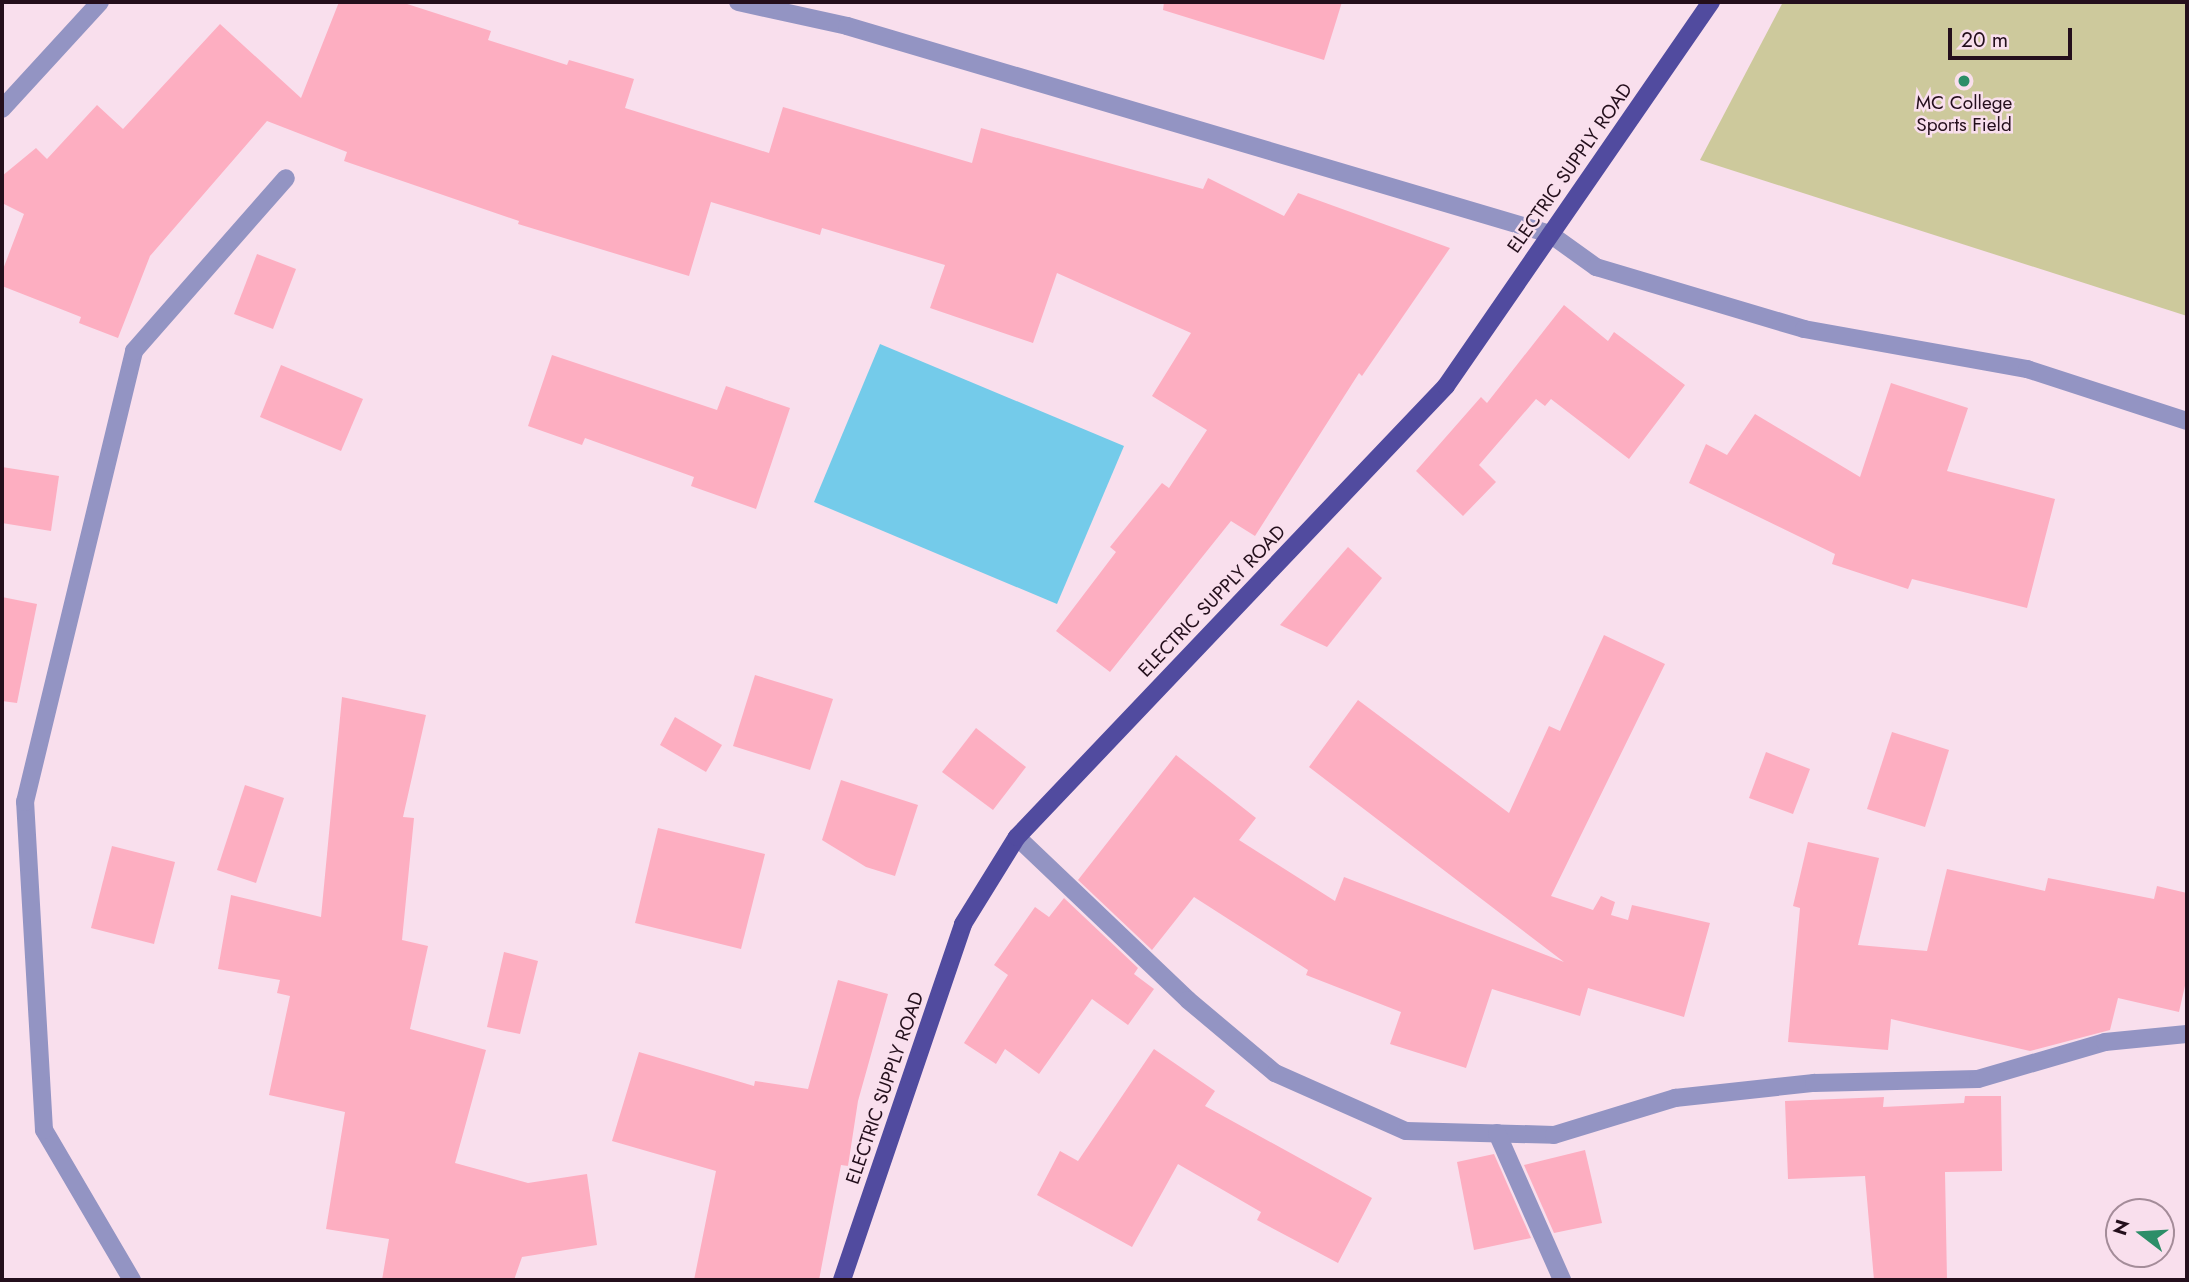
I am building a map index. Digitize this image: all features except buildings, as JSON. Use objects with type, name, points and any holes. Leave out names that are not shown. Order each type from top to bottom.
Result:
[{"type":"main road","name":"ELECTRIC SUPPLY ROAD","points":[[842,1280],[963,924],[1017,837],[1446,386],[1711,2]]},
{"type":"street","points":[[2,109],[100,2]]},
{"type":"street","points":[[738,2],[847,26],[1550,234],[1595,267],[1804,329],[2028,369],[2187,421]]},
{"type":"street","points":[[132,1280],[44,1130],[24,802],[134,351],[286,178]]},
{"type":"street","points":[[1017,837],[1188,1000],[1275,1073],[1406,1131],[1554,1135],[1675,1098],[1814,1083],[1978,1079],[2105,1042],[2187,1034]]},
{"type":"street","points":[[1497,1133],[1562,1280]]},
{"type":"shaded area","name":"MC College Sports Field","points":[[1783,2],[2187,2],[2187,316],[1700,160]]},
{"type":"water","points":[[880,344],[1124,446],[1057,604],[814,502]]},
{"type":"place","name":"MC College Sports Field","points":[[1964,81]]}]
